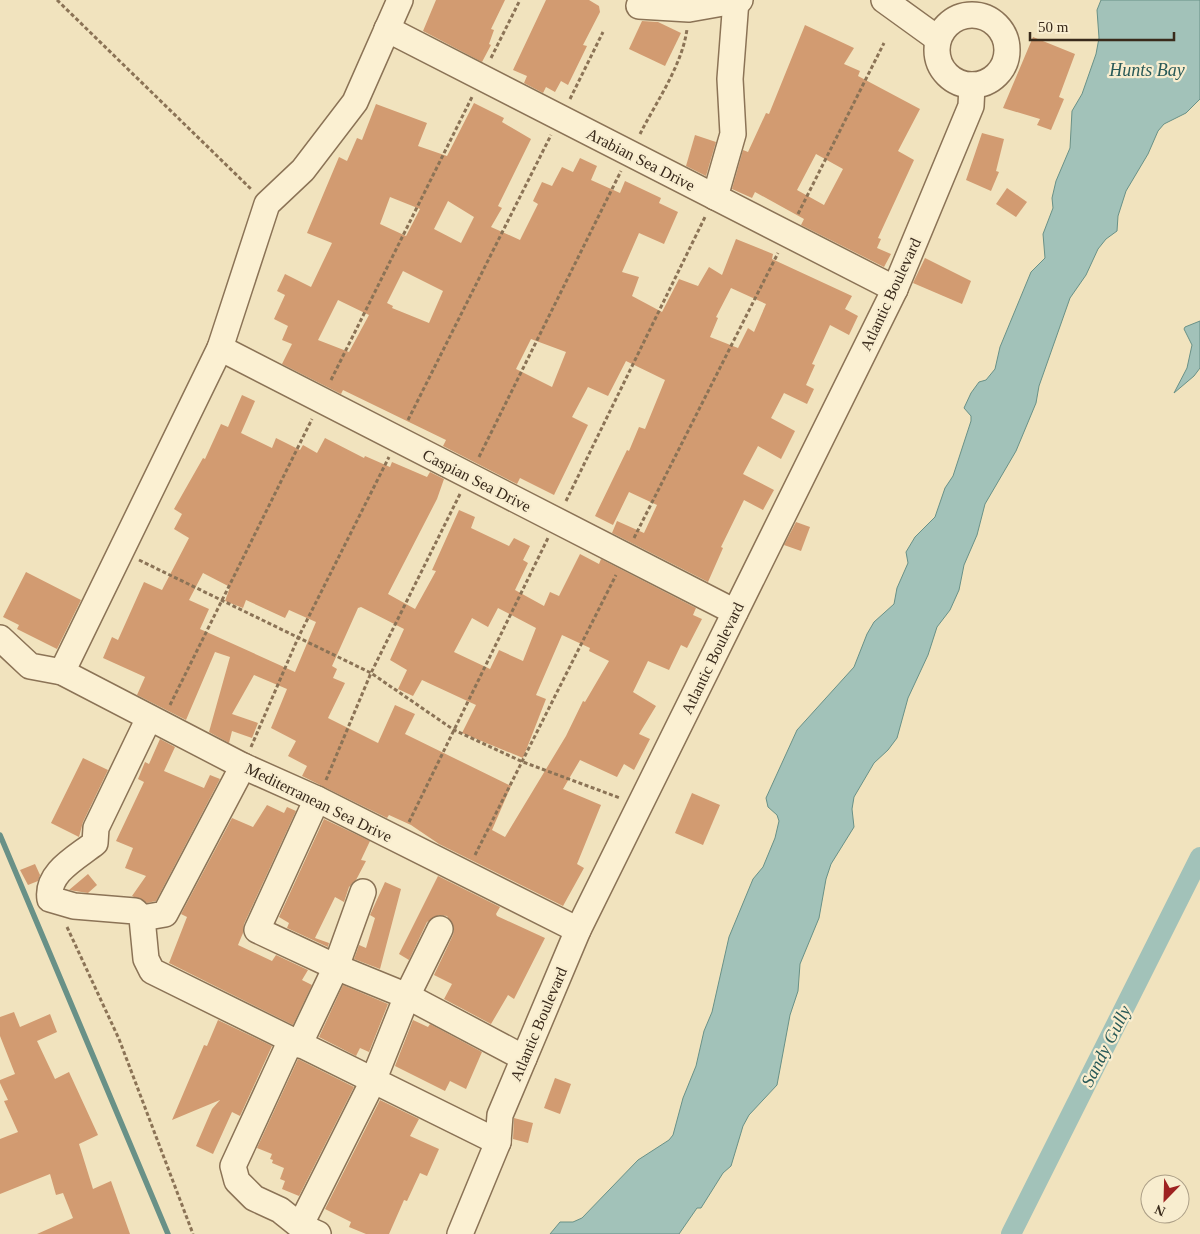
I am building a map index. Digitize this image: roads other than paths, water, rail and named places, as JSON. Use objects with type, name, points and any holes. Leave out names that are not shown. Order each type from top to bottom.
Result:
[{"type":"street","points":[[62,672],[220,348],[267,204],[303,170],[355,102],[400,0]]},
{"type":"street","points":[[640,6],[738,0],[730,79],[733,134],[725,168],[715,197]]},
{"type":"street","points":[[884,0],[938,39]]},
{"type":"street","points":[[992,10],[997,26],[1007,44],[1004,64],[991,80],[972,86],[961,84],[943,71],[936,50],[938,39],[944,28],[959,18],[978,16],[992,10]]},
{"type":"street","name":"Arabian Sea Drive","points":[[386,29],[895,289]]},
{"type":"street","name":"Atlantic Boulevard","points":[[460,1234],[498,1142],[500,1115],[578,930],[895,289],[971,106],[972,86]]},
{"type":"street","name":"Caspian Sea Drive","points":[[220,348],[735,612]]},
{"type":"street","name":"Mediterranean Sea Drive","points":[[0,638],[30,666],[62,672],[243,766],[317,799],[578,930]]},
{"type":"street","points":[[155,720],[96,828],[95,843],[53,876],[48,891],[50,899],[74,906],[135,911],[142,918],[146,959],[152,971],[498,1142]]},
{"type":"street","points":[[142,918],[165,914],[243,766]]},
{"type":"street","points":[[317,799],[257,930],[336,967],[407,996],[524,1058]]},
{"type":"street","points":[[364,892],[336,967],[295,1042],[233,1166],[237,1181],[254,1198],[280,1210],[309,1230],[407,996],[440,929]]},
{"type":"water","name":"Hunts Bay","points":[[1101,0],[1200,0],[1200,99],[1186,113],[1164,124],[1158,131],[1148,154],[1126,191],[1118,216],[1117,231],[1106,239],[1098,249],[1086,275],[1070,298],[1039,386],[1036,403],[1016,451],[985,504],[977,535],[964,565],[959,590],[950,610],[937,627],[928,655],[908,698],[897,738],[888,750],[874,763],[854,797],[852,809],[854,827],[831,864],[826,879],[819,918],[800,964],[798,991],[790,1015],[777,1085],[749,1115],[743,1126],[731,1166],[723,1173],[701,1208],[697,1208],[679,1234],[550,1234],[560,1222],[573,1222],[582,1218],[638,1160],[669,1140],[673,1135],[683,1098],[696,1066],[704,1031],[712,1012],[729,937],[753,879],[763,867],[775,838],[779,821],[777,815],[768,807],[766,798],[797,730],[854,667],[867,634],[874,622],[894,604],[897,588],[908,563],[906,552],[915,537],[935,517],[945,488],[953,476],[971,421],[971,416],[964,408],[979,382],[986,380],[995,369],[1000,347],[1031,272],[1045,258],[1043,234],[1053,208],[1052,198],[1056,181],[1070,148],[1072,111],[1082,94],[1096,54],[1099,38],[1097,10]]},
{"type":"water","points":[[1200,321],[1200,368],[1194,376],[1174,393],[1187,368],[1192,345],[1184,329]]},
{"type":"waterway","points":[[0,835],[168,1234]]},
{"type":"waterway","name":"Sandy Gully","points":[[1011,1234],[1200,857]]}]
